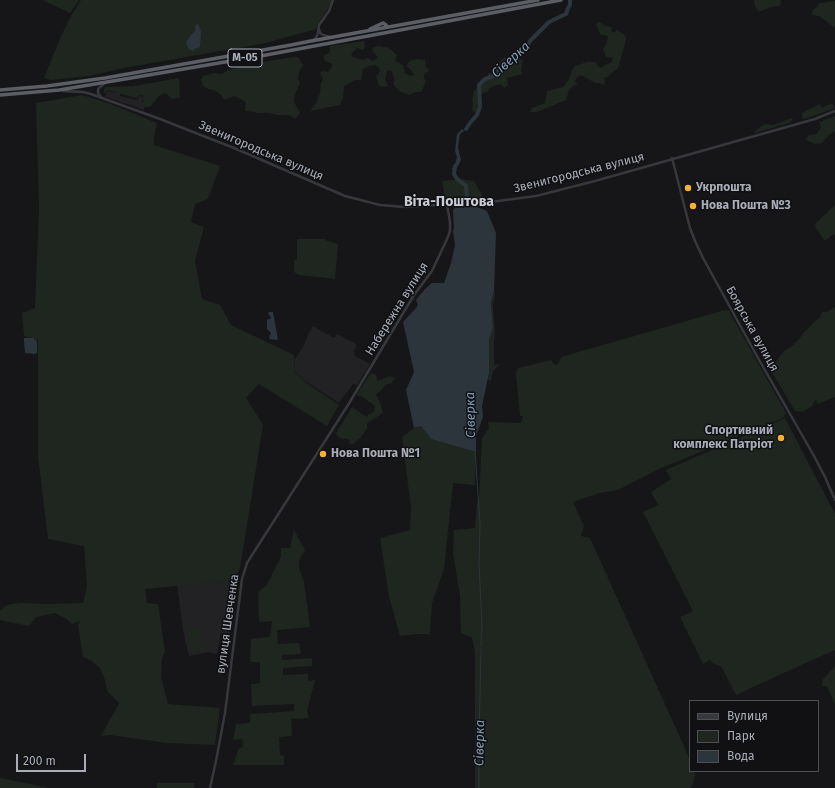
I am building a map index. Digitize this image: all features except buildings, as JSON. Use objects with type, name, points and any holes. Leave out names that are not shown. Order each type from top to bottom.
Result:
[{"type":"highway","name":"М-05","points":[[498,10],[538,0]]},
{"type":"highway","name":"М-05","points":[[0,90],[98,79],[285,47],[364,32],[383,23],[388,27],[561,0]]},
{"type":"highway","name":"М-05","points":[[0,95],[59,90],[105,83],[369,36],[489,11]]},
{"type":"highway","points":[[369,36],[384,32],[388,27]]},
{"type":"street","points":[[311,41],[316,38],[319,25],[329,11],[333,0]]},
{"type":"street","points":[[319,28],[323,35],[333,38]]},
{"type":"street","points":[[101,97],[98,90],[105,83]]},
{"type":"street","name":"Звенигородська вулиця","points":[[59,90],[83,92],[101,97],[218,142],[336,193],[380,205],[397,207],[447,205],[536,196],[595,181],[672,158],[815,119],[835,111]]},
{"type":"street","name":"Боярська вулиця","points":[[672,158],[695,242],[758,358],[818,463],[835,500]]},
{"type":"street","name":"Набережна вулиця","points":[[340,416],[414,295],[434,269],[450,231],[447,205]]},
{"type":"street","name":"вулиця Шевченка","points":[[210,788],[225,713],[242,579],[247,563],[340,416]]},
{"type":"shaded area","points":[[108,91],[120,93],[120,96],[136,100],[140,96],[143,97],[142,102],[145,103],[144,110],[106,97],[106,93]]},
{"type":"shaded area","points":[[313,326],[334,338],[337,334],[356,344],[354,351],[355,356],[370,364],[357,385],[353,384],[339,403],[305,381],[295,371],[295,359],[303,347]]},
{"type":"shaded area","points":[[235,580],[237,582],[230,633],[221,633],[217,654],[209,652],[189,656],[183,630],[177,585]]},
{"type":"green space","points":[[42,0],[79,0],[70,13]]},
{"type":"green space","points":[[81,0],[332,0],[316,29],[266,43],[124,68],[89,76],[51,80],[44,78],[61,36]]},
{"type":"green space","points":[[755,0],[780,0],[781,2],[780,6],[770,7],[759,12],[755,6]]},
{"type":"green space","points":[[835,1],[835,28],[819,16],[812,15],[813,10],[820,3]]},
{"type":"green space","points":[[600,22],[605,26],[612,27],[611,31],[613,33],[617,30],[625,35],[625,44],[618,68],[604,78],[605,83],[603,85],[595,83],[581,75],[577,77],[575,82],[578,84],[569,90],[566,100],[537,112],[530,112],[532,108],[545,103],[547,91],[563,87],[569,79],[575,66],[587,62],[595,62],[600,68],[612,62],[613,58],[606,57],[603,49],[606,45],[608,36],[600,34],[596,24]]},
{"type":"green space","points":[[364,41],[365,46],[363,50],[357,48],[351,54],[353,57],[363,60],[368,58],[373,61],[378,57],[373,52],[372,48],[378,46],[389,48],[397,55],[395,61],[403,65],[405,73],[410,76],[414,75],[406,66],[410,61],[417,59],[425,60],[426,67],[430,70],[424,74],[426,82],[421,92],[415,92],[409,95],[399,91],[394,85],[394,78],[391,70],[387,71],[385,80],[388,86],[379,86],[376,76],[380,71],[379,67],[375,65],[369,66],[363,69],[361,80],[355,80],[344,86],[343,97],[340,105],[310,111],[316,103],[320,93],[321,83],[323,80],[320,73],[323,71],[329,72],[332,66],[332,64],[325,61],[323,56],[330,52],[330,46]]},
{"type":"green space","points":[[298,57],[303,65],[299,72],[298,79],[300,83],[295,94],[294,102],[300,113],[295,119],[289,115],[245,111],[246,102],[234,96],[225,100],[219,93],[203,86],[201,80],[203,76],[214,73],[222,74],[228,70]]},
{"type":"green space","points":[[504,57],[514,62],[519,59],[523,60],[521,70],[522,74],[507,78],[508,86],[504,88],[501,84],[490,88],[487,92],[482,93],[478,97],[478,105],[475,113],[472,110],[474,91],[483,80],[488,77],[488,74],[496,71]]},
{"type":"green space","points":[[179,78],[180,98],[172,99],[165,93],[159,96],[150,107],[144,107],[145,103],[143,101],[143,96],[141,95],[136,98],[108,90],[105,94],[104,93],[104,89],[106,87],[135,86]]},
{"type":"green space","points":[[82,95],[108,103],[157,123],[154,145],[220,166],[208,199],[195,204],[191,222],[204,227],[195,261],[202,299],[220,305],[231,325],[294,355],[295,372],[305,382],[339,405],[327,426],[259,384],[246,398],[263,425],[240,568],[235,580],[145,589],[147,603],[158,604],[165,651],[162,659],[161,677],[168,704],[220,708],[215,745],[167,743],[110,735],[101,736],[119,703],[107,691],[105,680],[100,668],[92,661],[83,657],[78,625],[80,621],[72,624],[65,618],[55,613],[36,617],[29,626],[0,620],[0,611],[5,606],[12,604],[83,603],[87,586],[84,546],[48,539],[38,457],[38,340],[24,336],[22,313],[35,308],[39,208],[36,103]]},
{"type":"green space","points":[[832,103],[834,106],[833,109],[804,119],[802,118],[802,113],[820,104],[822,108]]},
{"type":"green space","points":[[835,116],[835,131],[822,143],[815,144],[806,140],[809,135],[816,134],[821,128],[819,122]]},
{"type":"green space","points":[[792,118],[793,120],[789,123],[755,133],[754,132],[766,124],[773,125]]},
{"type":"green space","points":[[459,179],[474,181],[486,202],[446,202],[442,181]]},
{"type":"green space","points":[[835,205],[835,235],[833,234],[825,241],[815,224]]},
{"type":"green space","points":[[297,239],[325,239],[338,244],[335,279],[299,275],[294,272],[294,260],[297,260]]},
{"type":"green space","points":[[494,291],[494,364],[500,364],[493,371],[491,381],[488,380],[489,340],[493,326],[491,303]]},
{"type":"green space","points":[[835,307],[835,397],[818,404],[815,400],[813,406],[802,412],[795,411],[770,369],[784,351],[792,346],[820,317],[822,312],[827,312]]},
{"type":"green space","points":[[725,310],[729,311],[786,413],[783,418],[659,469],[618,490],[600,493],[573,502],[584,526],[581,536],[590,538],[689,759],[689,772],[694,772],[695,775],[693,784],[690,788],[475,788],[475,652],[472,638],[461,633],[460,596],[453,553],[454,530],[475,528],[477,504],[479,499],[482,438],[489,428],[488,422],[521,423],[523,416],[520,416],[516,373],[518,368],[551,360],[555,365],[558,364],[561,357]]},
{"type":"green space","points":[[371,373],[376,375],[378,381],[390,376],[395,378],[392,383],[385,385],[381,391],[376,394],[383,413],[367,423],[367,429],[360,438],[353,444],[350,444],[349,439],[339,438],[336,433],[352,407],[367,417],[369,414],[374,412],[375,406],[357,394]]},
{"type":"green space","points":[[785,418],[835,514],[835,650],[736,695],[721,666],[712,663],[710,660],[703,664],[680,617],[693,611],[643,512],[658,505],[651,492],[671,479],[666,470]]},
{"type":"green space","points":[[421,426],[431,439],[476,452],[475,485],[453,483],[444,569],[432,603],[430,634],[400,636],[389,597],[380,538],[410,530],[411,508],[402,437],[414,428]]},
{"type":"green space","points":[[294,530],[305,550],[299,560],[299,568],[304,582],[310,627],[277,630],[278,644],[299,643],[301,654],[282,655],[282,660],[312,658],[312,666],[283,668],[283,675],[308,674],[308,681],[315,680],[307,711],[309,718],[291,719],[292,736],[279,737],[280,755],[284,756],[284,765],[233,765],[239,748],[243,747],[242,739],[233,740],[236,724],[250,723],[250,714],[294,711],[294,704],[252,706],[251,684],[260,683],[260,662],[250,662],[251,639],[270,637],[272,621],[259,622],[258,592],[267,585],[281,557],[281,548],[290,548]]},
{"type":"green space","points":[[198,626],[203,651],[192,654],[187,629]]},
{"type":"green space","points":[[835,666],[835,705],[827,686],[822,686],[823,679]]},
{"type":"green space","points":[[0,778],[10,780],[49,788],[0,788]]},
{"type":"green space","points":[[157,783],[195,783],[194,788],[157,788]]},
{"type":"water","points":[[198,23],[201,32],[200,47],[194,49],[193,51],[189,49],[186,43],[195,31],[195,27]]},
{"type":"water","points":[[462,129],[464,131],[460,134],[458,147],[461,160],[457,168],[454,170],[452,169],[457,157],[455,151],[457,134]]},
{"type":"water","points":[[477,207],[487,211],[496,233],[494,291],[491,303],[493,327],[489,340],[489,373],[482,406],[483,417],[476,436],[476,452],[431,439],[421,426],[414,428],[406,390],[414,372],[403,322],[418,305],[416,300],[425,289],[432,283],[444,283],[455,245],[453,210],[455,208]]},
{"type":"water","points":[[269,312],[273,312],[278,340],[270,339],[269,337],[271,333],[267,329],[267,320],[271,318],[268,314]]},
{"type":"water","points":[[24,338],[33,338],[36,340],[37,353],[25,353]]},
{"type":"waterway","name":"Сіверка","points":[[466,129],[477,115],[480,106],[479,85],[485,79],[499,74],[498,70],[525,49],[531,40],[549,22],[566,14],[570,5],[570,0]]},
{"type":"waterway","name":"Сіверка","points":[[455,166],[454,174],[457,179],[466,186],[467,197],[469,199]]},
{"type":"waterway","name":"Сіверка","points":[[475,451],[480,523],[479,564],[482,625],[481,646]]},
{"type":"waterway","name":"Сіверка","points":[[479,788],[481,649]]},
{"type":"place","name":"Укрпошта","points":[[688,188]]},
{"type":"place","name":"Нова Пошта №3","points":[[693,206]]},
{"type":"place","name":"Спортивний комплекс Патріот","points":[[781,438]]},
{"type":"place","name":"Нова Пошта №1","points":[[323,454]]},
{"type":"district","name":"Віта-Поштова","points":[[449,202]]}]
